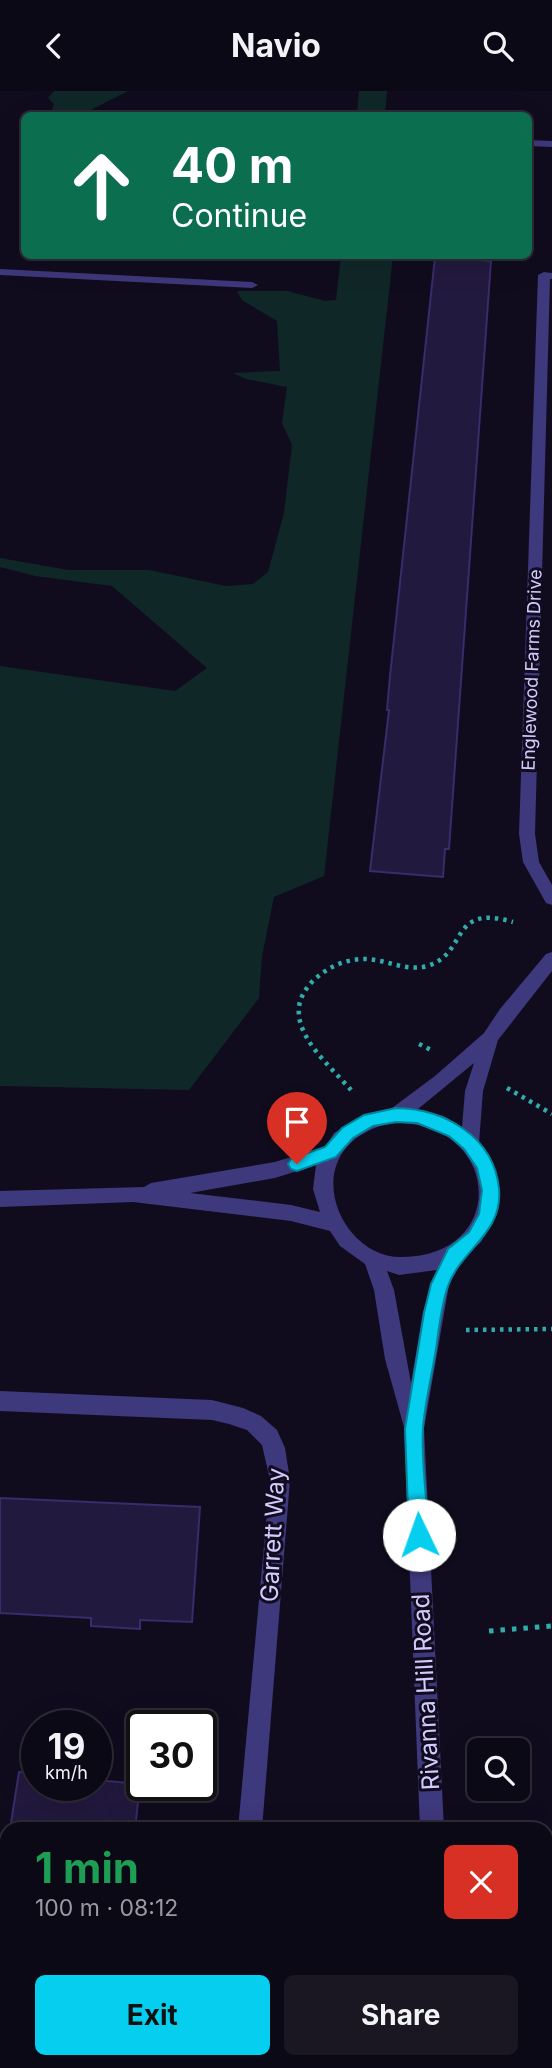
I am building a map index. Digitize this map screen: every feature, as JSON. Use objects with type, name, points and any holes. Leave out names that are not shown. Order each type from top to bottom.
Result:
[{"type":"street","points":[[532,143],[552,144]]},
{"type":"street","points":[[0,272],[251,285]]},
{"type":"street","name":"Englewood Farms Drive","points":[[552,276],[544,275],[527,834],[531,862],[552,899]]},
{"type":"street","points":[[396,1115],[441,1081],[490,1038],[506,1014],[552,959]]},
{"type":"street","points":[[470,1144],[474,1091],[490,1038]]},
{"type":"street","points":[[396,1115],[417,1116],[437,1121],[470,1144],[484,1166],[491,1190],[487,1215],[475,1237],[454,1255],[429,1264],[400,1266],[373,1259],[349,1244],[331,1223],[323,1199],[322,1175],[331,1152],[347,1133],[370,1120],[396,1115]]},
{"type":"street","points":[[0,1199],[133,1194],[275,1170],[331,1152]]},
{"type":"street","points":[[133,1194],[291,1213],[331,1223]]},
{"type":"street","name":"Rivanna Hill Road","points":[[432,1822],[414,1429],[433,1313],[440,1284],[454,1255]]},
{"type":"street","name":"Rivanna Hill Road","points":[[373,1259],[384,1290],[395,1359],[414,1429]]},
{"type":"street","name":"Garrett Way","points":[[0,1401],[212,1411],[244,1417],[261,1428],[278,1449],[280,1480],[251,1822]]},
{"type":"path","points":[[351,1090],[305,1036],[298,1014],[305,988],[312,980],[327,968],[364,959],[403,968],[429,966],[451,952],[460,932],[468,924],[490,917],[513,922]]},
{"type":"path","points":[[520,1095],[552,1114]]},
{"type":"path","points":[[466,1330],[552,1329]]},
{"type":"path","points":[[489,1631],[552,1626]]},
{"type":"green space","points":[[54,91],[128,91],[87,112],[51,112],[54,104],[48,98]]},
{"type":"green space","points":[[359,91],[387,91],[385,112],[357,112]]},
{"type":"green space","points":[[341,259],[393,259],[324,876],[274,897],[262,956],[259,998],[189,1090],[0,1086],[0,666],[175,691],[207,668],[112,586],[35,576],[0,567],[0,558],[68,570],[149,570],[226,586],[253,584],[268,572],[284,513],[292,445],[282,423],[287,387],[246,379],[233,373],[280,371],[277,321],[242,300],[237,291],[287,291],[325,301],[336,300]]},
{"type":"building","points":[[435,259],[491,261],[449,849],[445,849],[443,877],[370,871],[389,710],[390,676]]},
{"type":"building","points":[[0,1498],[200,1507],[192,1622],[140,1620],[140,1629],[91,1626],[91,1618],[0,1613]]},
{"type":"building","points":[[19,1772],[21,1801],[112,1801],[112,1781],[126,1783],[126,1801],[138,1801],[136,1822],[11,1822]]},
{"type":"route","points":[[297,1164],[331,1152],[347,1133],[370,1120],[396,1115],[437,1121],[455,1131],[470,1144],[484,1166],[491,1190],[487,1215],[475,1237],[454,1255],[440,1284],[433,1313],[414,1429],[419,1535]]}]
